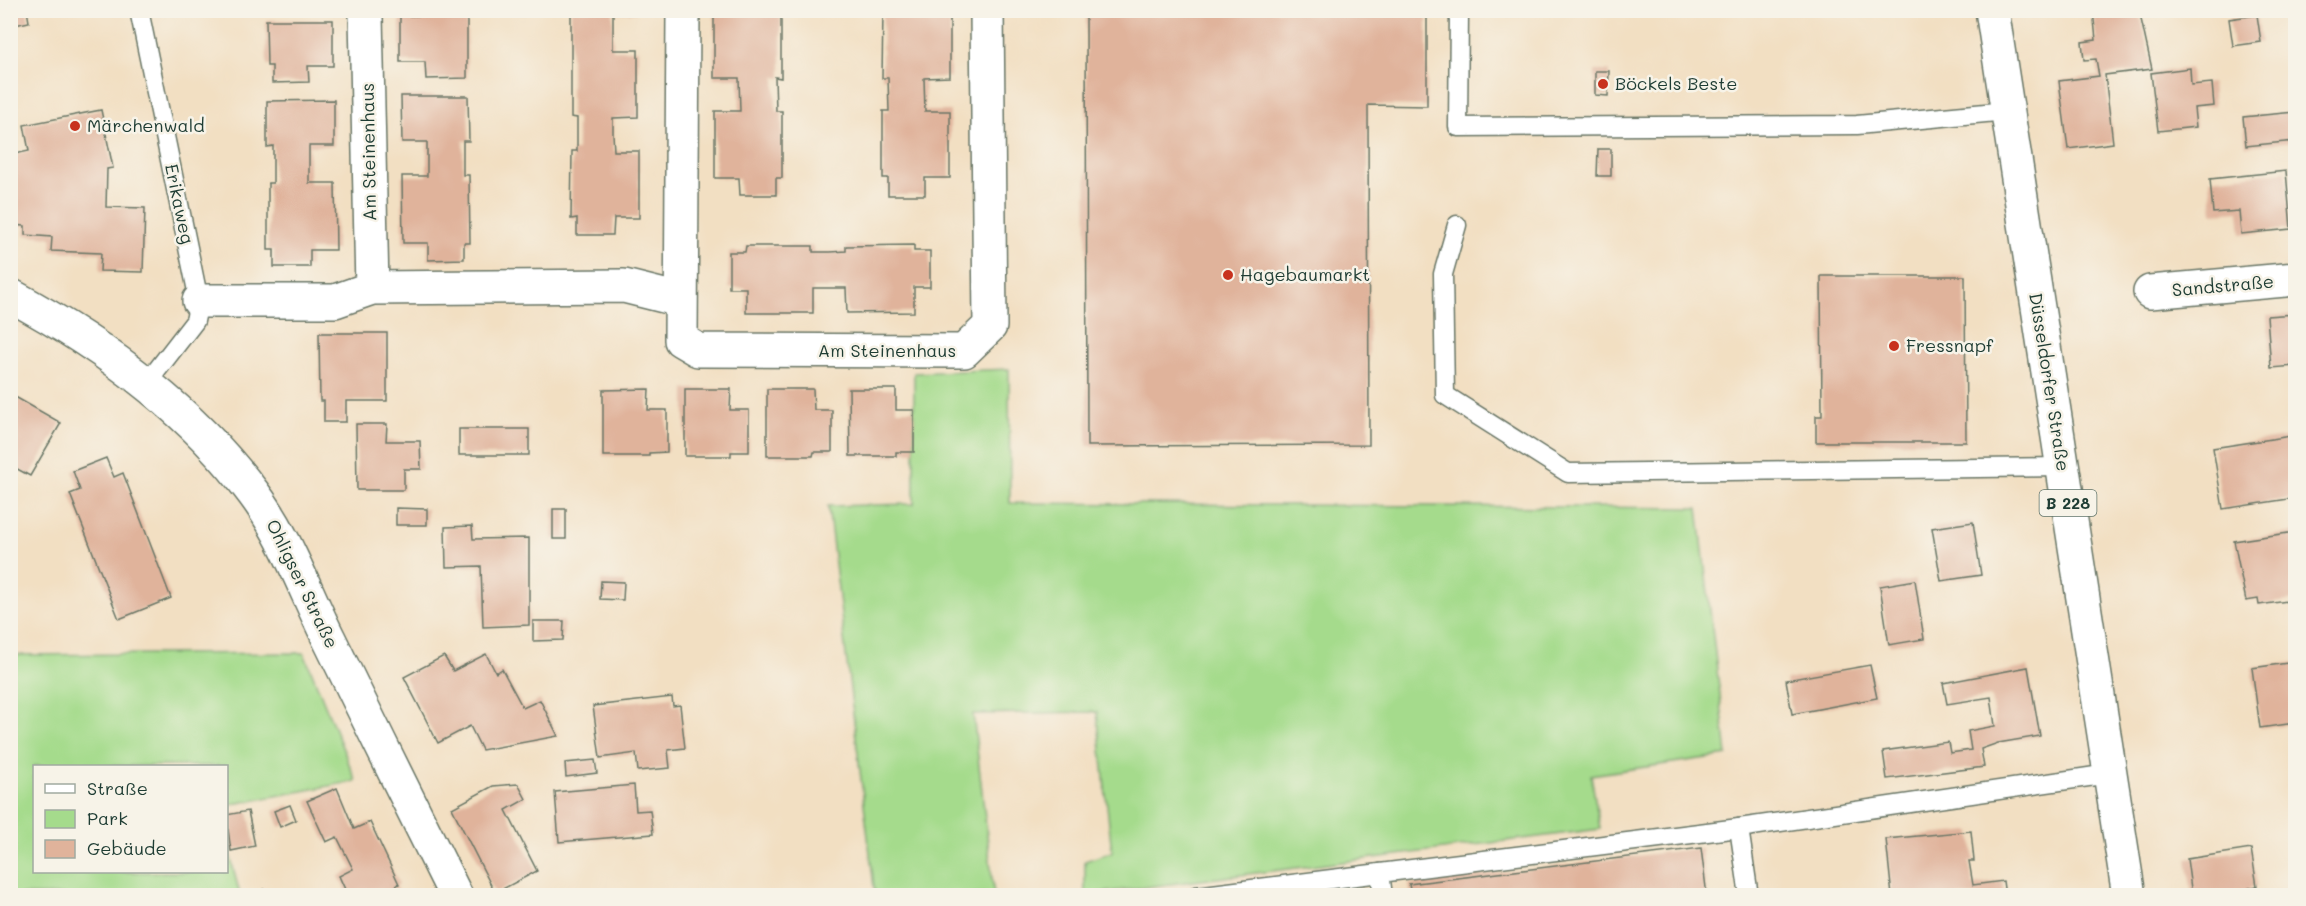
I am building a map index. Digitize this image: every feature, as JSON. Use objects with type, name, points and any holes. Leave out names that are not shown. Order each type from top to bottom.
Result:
[{"type":"street","name":"Am Steinenhaus","points":[[683,10],[681,340],[698,350],[964,351],[990,326],[987,10]]},
{"type":"street","name":"Düsseldorfer Straße","points":[[1992,10],[2128,896]]},
{"type":"street","name":"Am Steinenhaus","points":[[366,16],[372,288]]},
{"type":"street","name":"Sandstraße","points":[[2150,292],[2295,279]]},
{"type":"street","points":[[199,301],[335,302],[372,288],[624,286],[680,300]]},
{"type":"street","name":"Ohligser Straße","points":[[10,295],[66,325],[147,383],[217,450],[255,495],[284,542],[456,896]]},
{"type":"lane","name":"Erikaweg","points":[[139,10],[199,301]]},
{"type":"lane","points":[[1459,10],[1458,127],[1857,125],[2007,111]]},
{"type":"lane","points":[[1457,225],[1443,274],[1445,395],[1568,473],[2062,466]]},
{"type":"lane","points":[[147,383],[195,321],[199,301]]},
{"type":"lane","points":[[1196,896],[1288,890],[1380,873],[1739,828],[2109,774]]},
{"type":"lane","points":[[1739,828],[1749,896]]},
{"type":"lane","points":[[1380,873],[1383,896]]},
{"type":"green space","points":[[1009,369],[1010,503],[1698,508],[1727,755],[1591,775],[1600,829],[1085,895],[1085,861],[1112,852],[1097,712],[973,714],[994,895],[875,895],[828,506],[914,504],[914,373]]},
{"type":"green space","points":[[304,653],[356,781],[228,805],[228,765],[33,765],[33,873],[228,873],[228,848],[240,895],[11,895],[11,655]]},
{"type":"building","points":[[10,10],[27,10],[29,22],[10,26]]},
{"type":"building","points":[[571,10],[636,10],[636,13],[613,13],[613,50],[638,50],[638,117],[613,118],[613,134],[614,151],[639,151],[639,218],[614,218],[613,235],[577,235],[577,218],[571,219],[572,151],[577,151],[577,118],[571,117]]},
{"type":"building","points":[[714,10],[781,10],[781,78],[775,77],[776,111],[782,111],[782,178],[776,178],[776,195],[740,195],[739,178],[715,178],[715,111],[740,111],[739,78],[714,78]]},
{"type":"building","points":[[883,10],[950,10],[950,77],[924,78],[925,111],[950,111],[950,178],[925,178],[925,195],[888,195],[888,178],[883,178],[883,111],[889,111],[888,78],[882,78]]},
{"type":"building","name":"Hagebaumarkt","points":[[1086,10],[1427,10],[1427,106],[1368,105],[1369,445],[1087,446]]},
{"type":"building","points":[[2093,10],[2139,10],[2152,69],[2105,75],[2113,143],[2068,149],[2059,81],[2099,76],[2096,59],[2084,60],[2082,42],[2096,40]]},
{"type":"building","points":[[467,15],[467,78],[426,79],[425,62],[400,62],[400,16]]},
{"type":"building","points":[[2257,15],[2261,42],[2233,46],[2229,19]]},
{"type":"building","points":[[266,20],[333,20],[333,66],[308,66],[309,82],[272,83],[272,66],[267,66]]},
{"type":"building","points":[[2190,68],[2191,85],[2212,83],[2214,106],[2194,108],[2196,127],[2158,131],[2151,73]]},
{"type":"building","points":[[1595,71],[1609,71],[1608,96],[1595,95]]},
{"type":"building","points":[[401,96],[468,96],[469,141],[463,141],[463,175],[469,175],[470,243],[464,243],[464,259],[428,260],[428,243],[403,243],[402,176],[427,176],[427,142],[402,142]]},
{"type":"building","points":[[334,100],[334,146],[309,146],[309,183],[335,183],[336,250],[310,250],[310,267],[274,267],[274,250],[268,250],[268,183],[273,183],[273,146],[267,147],[267,101]]},
{"type":"building","points":[[101,110],[113,168],[107,169],[106,207],[145,208],[143,272],[100,271],[101,253],[51,251],[52,237],[25,235],[25,226],[10,225],[10,155],[29,151],[24,125]]},
{"type":"building","points":[[2295,112],[2295,141],[2246,146],[2243,117]]},
{"type":"building","points":[[1598,149],[1611,149],[1611,176],[1597,176]]},
{"type":"building","points":[[2286,171],[2291,229],[2241,234],[2239,211],[2213,213],[2210,179]]},
{"type":"building","points":[[914,245],[914,251],[930,251],[930,287],[914,287],[914,312],[847,313],[846,288],[813,288],[813,313],[746,313],[746,288],[729,288],[729,252],[745,252],[746,246],[813,246],[813,252],[830,252],[846,251],[846,246]]},
{"type":"building","name":"Fressnapf","points":[[1821,276],[1965,276],[1966,442],[1816,442],[1816,416],[1822,416]]},
{"type":"building","points":[[2295,314],[2295,366],[2271,368],[2267,316]]},
{"type":"building","points":[[319,333],[387,333],[387,401],[346,401],[346,422],[324,422],[324,401],[320,401]]},
{"type":"building","points":[[649,389],[648,410],[667,410],[667,452],[649,453],[649,456],[603,456],[603,390]]},
{"type":"building","points":[[685,389],[731,389],[730,410],[749,410],[749,452],[731,452],[731,456],[685,456]]},
{"type":"building","points":[[767,389],[813,389],[814,410],[832,410],[832,452],[814,452],[813,456],[767,456]]},
{"type":"building","points":[[849,389],[896,389],[896,410],[914,410],[914,452],[896,452],[896,456],[850,456]]},
{"type":"building","points":[[10,394],[61,423],[30,476],[10,465]]},
{"type":"building","points":[[356,424],[387,424],[386,441],[420,441],[421,469],[404,469],[404,490],[357,490]]},
{"type":"building","points":[[459,429],[529,429],[529,455],[459,455]]},
{"type":"building","points":[[2291,436],[2295,463],[2295,498],[2223,509],[2213,448]]},
{"type":"building","points":[[106,458],[114,477],[123,473],[171,598],[119,619],[70,494],[80,490],[73,471]]},
{"type":"building","points":[[396,508],[427,509],[427,525],[396,525]]},
{"type":"building","points":[[553,509],[566,509],[566,539],[553,539]]},
{"type":"building","points":[[1973,522],[1981,575],[1941,581],[1932,528]]},
{"type":"building","points":[[472,526],[473,539],[529,538],[529,625],[483,627],[481,566],[446,567],[445,527]]},
{"type":"building","points":[[2295,532],[2295,600],[2259,605],[2258,599],[2246,601],[2234,541]]},
{"type":"building","points":[[1915,580],[1924,639],[1889,645],[1880,586]]},
{"type":"building","points":[[601,581],[624,582],[623,600],[600,599]]},
{"type":"building","points":[[533,621],[564,621],[563,640],[533,641]]},
{"type":"building","points":[[486,654],[496,673],[502,669],[523,708],[540,700],[558,736],[482,750],[470,726],[438,743],[404,677],[444,656],[453,671]]},
{"type":"building","points":[[2295,662],[2295,723],[2260,728],[2252,668]]},
{"type":"building","points":[[1870,665],[1877,698],[1792,714],[1786,680]]},
{"type":"building","points":[[2028,667],[2040,736],[1998,743],[1981,749],[1984,767],[1887,779],[1883,751],[1948,742],[1950,753],[1971,750],[1968,731],[1995,726],[1991,697],[1947,704],[1943,683]]},
{"type":"building","points":[[672,697],[673,706],[680,705],[685,748],[668,750],[670,768],[638,771],[636,753],[600,758],[593,706]]},
{"type":"building","points":[[595,760],[597,773],[566,777],[565,763]]},
{"type":"building","points":[[518,784],[526,799],[506,810],[537,871],[495,893],[452,808],[493,786]]},
{"type":"building","points":[[634,785],[636,811],[650,810],[653,834],[559,842],[555,792]]},
{"type":"building","points":[[337,788],[354,829],[370,822],[399,884],[396,886],[401,896],[348,896],[339,876],[353,869],[337,837],[326,842],[307,801]]},
{"type":"building","points":[[290,805],[296,820],[280,827],[274,811]]},
{"type":"building","points":[[248,811],[255,846],[231,851],[228,815]]},
{"type":"building","points":[[1971,831],[1974,861],[1969,861],[1973,885],[2003,881],[2005,896],[1892,896],[1886,839]]},
{"type":"building","points":[[1701,848],[1707,896],[1411,896],[1409,884]]},
{"type":"building","points":[[2251,849],[2257,886],[2249,888],[2250,896],[2192,896],[2187,859]]},
{"type":"building","points":[[264,889],[266,896],[253,896],[252,894]]},
{"type":"place","name":"Böckels Beste","points":[[1603,84]]},
{"type":"place","name":"Märchenwald","points":[[75,126]]},
{"type":"place","name":"Hagebaumarkt","points":[[1228,275]]},
{"type":"place","name":"Fressnapf","points":[[1894,346]]}]
